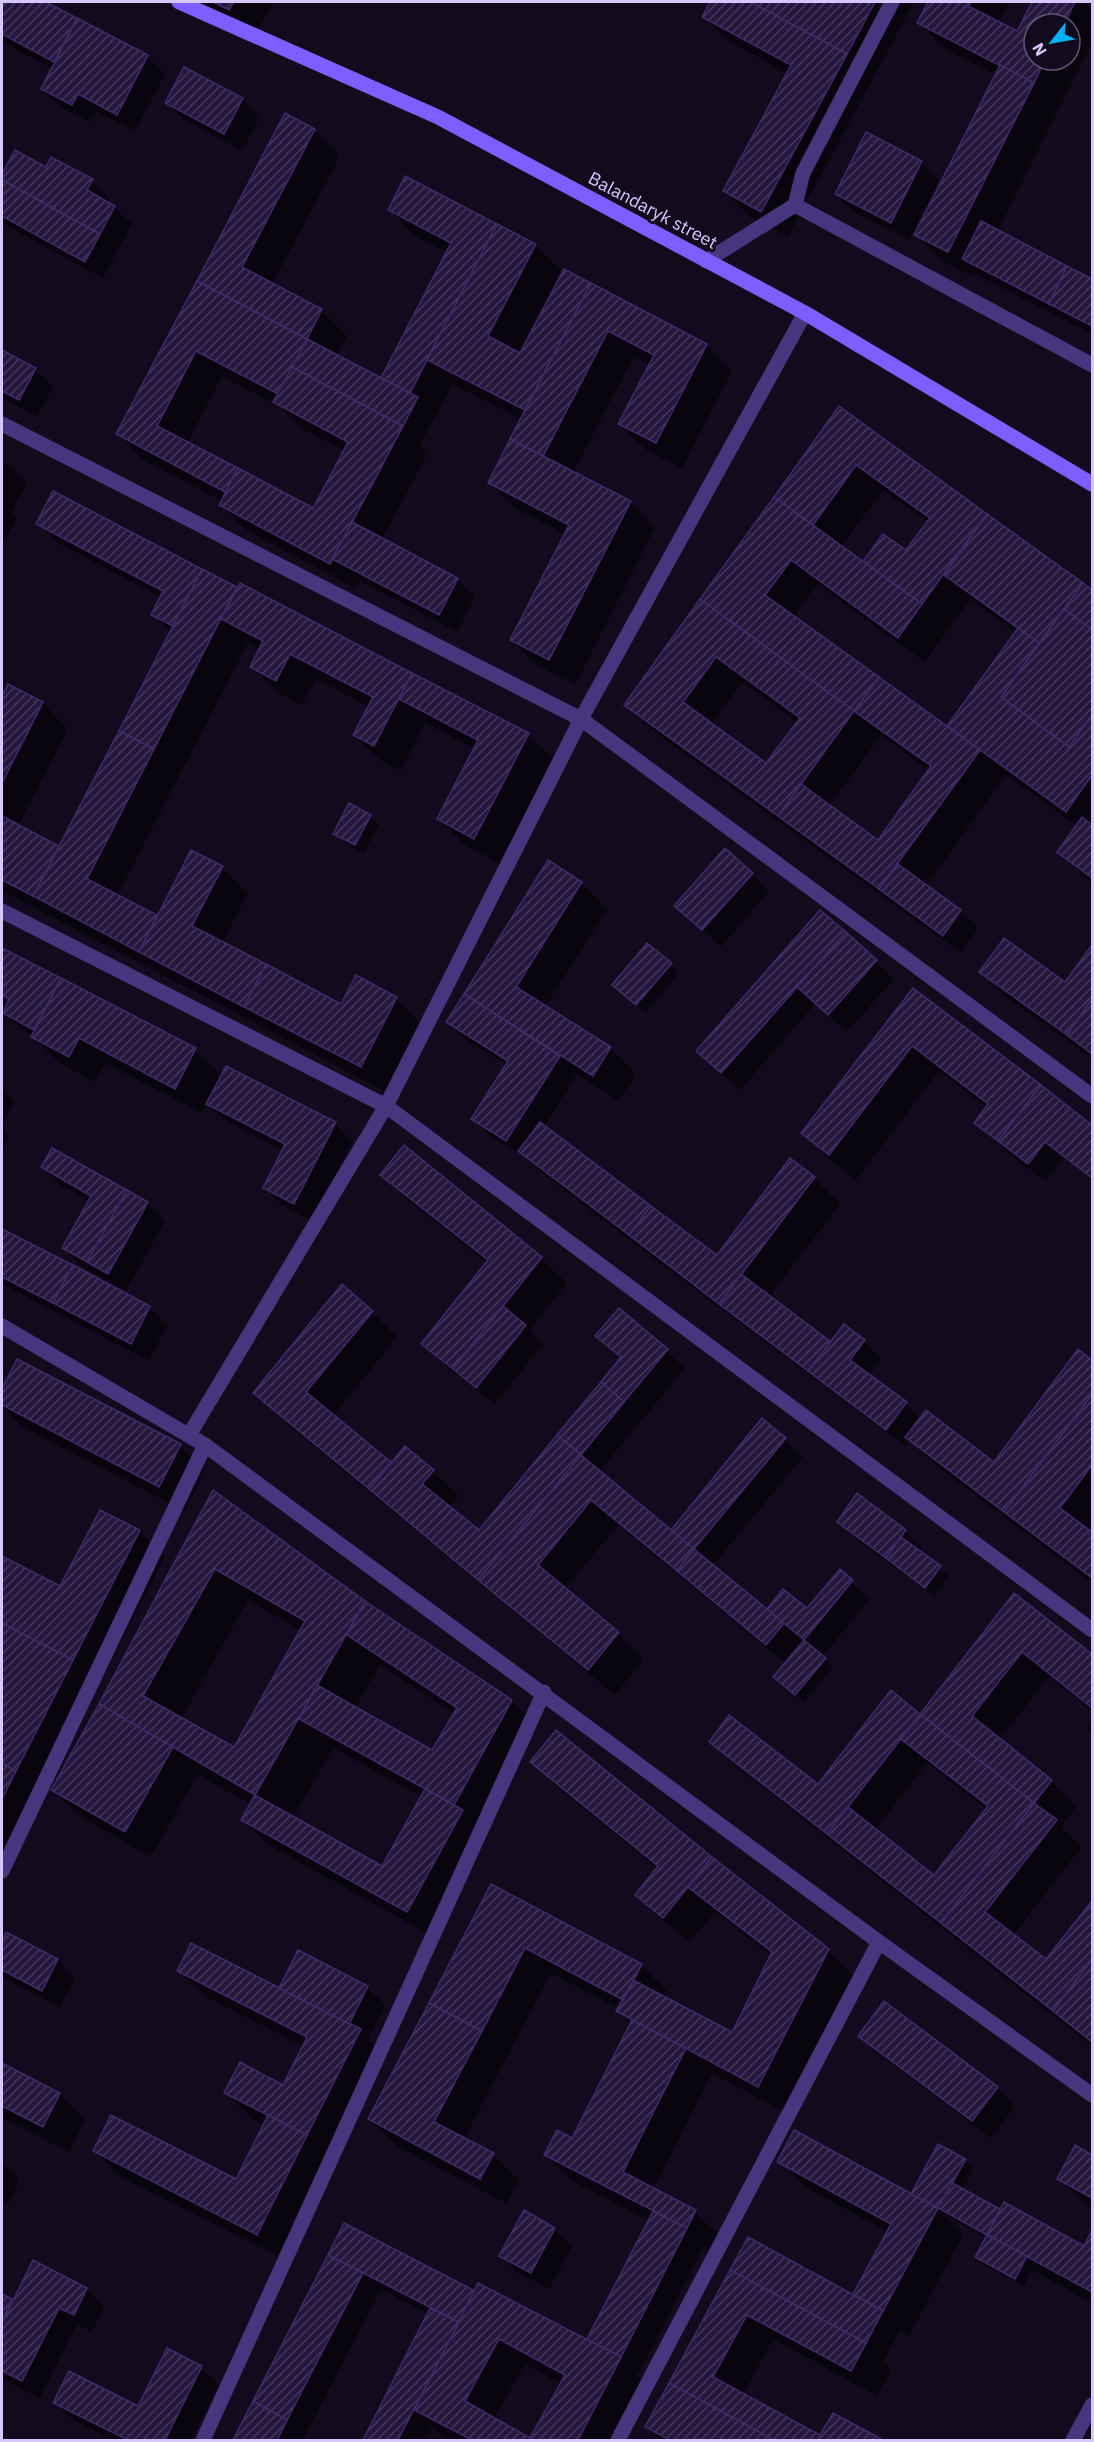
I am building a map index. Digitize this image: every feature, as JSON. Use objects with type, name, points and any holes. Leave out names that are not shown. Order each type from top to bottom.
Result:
[{"type":"street","name":"Balandaryk street","points":[[179,2],[438,117],[805,313],[1092,484]]},
{"type":"street","points":[[706,261],[795,205],[803,173],[892,2]]},
{"type":"street","points":[[795,205],[1092,365]]},
{"type":"street","points":[[189,1435],[386,1106],[581,718],[805,313]]},
{"type":"street","points":[[2,424],[581,718],[1092,1096]]},
{"type":"street","points":[[2,911],[386,1106],[1092,1630]]},
{"type":"street","points":[[2,1326],[205,1445],[544,1692],[879,1942],[1092,2096]]},
{"type":"street","points":[[2,1871],[205,1445]]},
{"type":"street","points":[[203,2440],[544,1692]]},
{"type":"street","points":[[618,2440],[879,1942]]},
{"type":"street","points":[[1073,2440],[1092,2405]]},
{"type":"building","points":[[2,2],[46,2],[77,18],[54,62],[2,34]]},
{"type":"building","points":[[213,2],[234,2],[229,10]]},
{"type":"building","points":[[710,2],[751,2],[847,54],[761,212],[723,191],[791,65],[702,17]]},
{"type":"building","points":[[751,2],[875,2],[847,54]]},
{"type":"building","points":[[928,2],[971,2],[968,6],[1017,31],[1022,21],[1022,72],[1039,72],[1034,83],[917,23]]},
{"type":"building","points":[[1032,2],[1075,2],[1070,12],[1027,12]]},
{"type":"building","points":[[77,18],[148,55],[117,115],[78,94],[72,105],[41,89]]},
{"type":"building","points":[[1000,65],[1034,83],[948,252],[914,235]]},
{"type":"building","points":[[184,67],[243,98],[224,134],[165,103]]},
{"type":"building","points":[[285,113],[315,129],[242,267],[322,309],[307,339],[197,281]]},
{"type":"building","points":[[866,132],[922,161],[891,223],[835,194]]},
{"type":"building","points":[[15,150],[46,167],[51,157],[93,179],[87,190],[115,206],[100,234],[2,180],[2,174]]},
{"type":"building","points":[[405,176],[497,224],[410,393],[381,378],[451,243],[388,210]]},
{"type":"building","points":[[2,180],[100,234],[85,262],[2,216]]},
{"type":"building","points":[[981,221],[1067,266],[1049,304],[962,259]]},
{"type":"building","points":[[497,224],[536,244],[488,336],[520,353],[564,269],[591,283],[525,410],[427,360]]},
{"type":"building","points":[[1067,266],[1092,279],[1092,326],[1049,304]]},
{"type":"building","points":[[197,281],[307,339],[278,394],[196,351],[157,426],[238,468],[225,492],[116,434]]},
{"type":"building","points":[[591,283],[707,344],[656,443],[618,424],[654,355],[608,331],[543,456],[510,439]]},
{"type":"building","points":[[307,339],[418,397],[403,426],[292,367]]},
{"type":"building","points":[[2,350],[36,368],[19,400],[2,391]]},
{"type":"building","points":[[292,367],[403,426],[330,564],[219,505],[238,468],[313,508],[348,442],[273,402]]},
{"type":"building","points":[[839,406],[987,514],[922,604],[863,561],[883,534],[906,550],[930,518],[856,465],[813,525],[774,497]]},
{"type":"building","points":[[510,439],[631,501],[549,660],[510,640],[569,525],[488,483]]},
{"type":"building","points":[[53,491],[202,569],[173,626],[151,615],[163,591],[36,524]]},
{"type":"building","points":[[774,497],[922,604],[898,638],[791,560],[765,595],[879,677],[854,711],[700,599]]},
{"type":"building","points":[[987,514],[1083,583],[1039,643],[944,575]]},
{"type":"building","points":[[352,522],[458,578],[439,615],[332,559]]},
{"type":"building","points":[[202,569],[237,587],[154,749],[119,731]]},
{"type":"building","points":[[240,583],[412,673],[374,746],[353,735],[373,697],[290,654],[276,681],[250,667],[263,641],[221,619]]},
{"type":"building","points":[[1083,583],[1092,590],[1092,630],[1064,609]]},
{"type":"building","points":[[700,599],[854,711],[778,816],[624,705]],"holes":[[[716,657],[800,718],[766,763],[683,702]]]},
{"type":"building","points":[[1064,609],[1092,630],[1092,715],[1069,747],[1001,697]]},
{"type":"building","points":[[1018,628],[1039,643],[1001,697],[1069,747],[1092,715],[1092,775],[1066,812],[947,726]]},
{"type":"building","points":[[412,673],[529,733],[474,839],[437,819],[478,740],[399,699]]},
{"type":"building","points":[[879,677],[980,750],[879,889],[778,816],[801,784],[878,840],[931,766],[854,711]]},
{"type":"building","points":[[8,684],[43,702],[2,783],[2,696]]},
{"type":"building","points":[[119,731],[154,749],[87,879],[157,915],[139,952],[33,896]]},
{"type":"building","points":[[349,803],[371,815],[355,845],[333,834]]},
{"type":"building","points":[[2,816],[59,846],[33,896],[2,880]]},
{"type":"building","points":[[1082,817],[1092,825],[1092,878],[1057,852]]},
{"type":"building","points":[[725,848],[753,873],[702,930],[674,906]]},
{"type":"building","points":[[191,850],[223,866],[192,926],[266,964],[244,1007],[139,952]]},
{"type":"building","points":[[548,860],[582,882],[516,987],[611,1047],[593,1076],[464,994]]},
{"type":"building","points":[[898,864],[961,910],[943,936],[879,889]]},
{"type":"building","points":[[820,910],[846,932],[721,1073],[696,1051]]},
{"type":"building","points":[[846,932],[877,960],[828,1015],[797,987]]},
{"type":"building","points":[[1004,938],[1065,982],[1092,945],[1092,999],[1067,1035],[979,972]]},
{"type":"building","points":[[647,943],[672,963],[636,1005],[612,985]]},
{"type":"building","points":[[2,948],[61,978],[34,1030],[3,1013],[9,999],[2,995]]},
{"type":"building","points":[[266,964],[341,1004],[356,975],[397,997],[361,1067],[244,1007]]},
{"type":"building","points":[[61,978],[196,1048],[175,1089],[79,1038],[69,1057],[31,1037]]},
{"type":"building","points":[[913,988],[1041,1085],[998,1141],[974,1123],[988,1104],[912,1046],[829,1155],[801,1133]]},
{"type":"building","points":[[464,994],[560,1056],[506,1141],[471,1119],[508,1061],[446,1022]]},
{"type":"building","points":[[1092,999],[1092,1054],[1067,1035]]},
{"type":"building","points":[[226,1066],[336,1122],[294,1204],[263,1188],[285,1144],[206,1104]]},
{"type":"building","points":[[1041,1085],[1092,1125],[1092,1178],[1045,1142],[1028,1164],[998,1141]]},
{"type":"building","points":[[540,1122],[651,1206],[629,1235],[518,1151]]},
{"type":"building","points":[[404,1145],[542,1257],[453,1369],[421,1344],[488,1260],[380,1175]]},
{"type":"building","points":[[52,1148],[127,1190],[87,1262],[62,1248],[91,1196],[41,1167]]},
{"type":"building","points":[[790,1158],[815,1177],[719,1304],[629,1235],[651,1206],[717,1255]]},
{"type":"building","points":[[127,1190],[148,1202],[108,1274],[87,1262]]},
{"type":"building","points":[[2,1229],[73,1265],[53,1303],[2,1277]]},
{"type":"building","points":[[73,1265],[150,1306],[131,1344],[53,1303]]},
{"type":"building","points":[[741,1274],[831,1342],[808,1371],[719,1304]]},
{"type":"building","points":[[342,1284],[373,1311],[306,1392],[391,1462],[369,1489],[253,1393]]},
{"type":"building","points":[[503,1306],[526,1325],[476,1388],[453,1369]]},
{"type":"building","points":[[619,1308],[668,1349],[624,1402],[601,1382],[621,1357],[595,1336]]},
{"type":"building","points":[[844,1324],[865,1340],[850,1360],[907,1402],[886,1430],[808,1371]]},
{"type":"building","points":[[1078,1349],[1092,1360],[1092,1394],[1004,1512],[905,1437],[926,1410],[994,1462]]},
{"type":"building","points":[[17,1359],[181,1444],[159,1487],[2,1405],[2,1389]]},
{"type":"building","points":[[601,1382],[624,1402],[581,1455],[557,1435]]},
{"type":"building","points":[[1092,1394],[1092,1465],[1060,1508],[1092,1532],[1092,1578],[1004,1512]]},
{"type":"building","points":[[762,1418],[786,1438],[694,1549],[671,1530]]},
{"type":"building","points":[[557,1435],[581,1455],[478,1580],[369,1489],[405,1446],[434,1470],[422,1484],[479,1530]]},
{"type":"building","points":[[581,1455],[694,1549],[677,1571],[591,1500],[538,1565],[619,1632],[588,1670],[478,1580]]},
{"type":"building","points":[[213,1490],[365,1601],[255,1795],[99,1704]],"holes":[[[215,1569],[305,1621],[234,1747],[143,1696]]]},
{"type":"building","points":[[857,1493],[906,1530],[886,1558],[837,1522]]},
{"type":"building","points":[[100,1510],[140,1530],[73,1660],[2,1623],[2,1556],[60,1586]]},
{"type":"building","points":[[901,1537],[941,1566],[925,1588],[886,1558]]},
{"type":"building","points":[[694,1549],[784,1623],[766,1645],[677,1571]]},
{"type":"building","points":[[840,1569],[853,1580],[804,1640],[767,1609],[783,1589],[807,1608]]},
{"type":"building","points":[[1014,1593],[1092,1654],[1092,1708],[1022,1652],[972,1716],[1052,1780],[1034,1803],[920,1714]]},
{"type":"building","points":[[365,1601],[512,1700],[454,1805],[299,1719],[317,1685],[432,1750],[457,1708],[347,1635]]},
{"type":"building","points":[[2,1623],[73,1660],[16,1771],[2,1763]]},
{"type":"building","points":[[804,1640],[826,1658],[795,1695],[773,1677]]},
{"type":"building","points":[[891,1690],[920,1714],[827,1834],[709,1742],[729,1715],[818,1784]]},
{"type":"building","points":[[99,1704],[173,1747],[125,1832],[51,1790]]},
{"type":"building","points":[[920,1714],[1034,1803],[941,1923],[827,1834],[848,1807],[934,1875],[988,1806],[901,1739]]},
{"type":"building","points":[[556,1730],[712,1857],[663,1918],[635,1895],[658,1866],[530,1762]]},
{"type":"building","points":[[2,1763],[16,1771],[2,1799]]},
{"type":"building","points":[[425,1789],[463,1810],[407,1912],[241,1820],[255,1795],[382,1866]]},
{"type":"building","points":[[1034,1803],[1057,1820],[985,1912],[1046,1959],[1092,1901],[1092,1959],[1053,2011],[941,1923]]},
{"type":"building","points":[[712,1857],[829,1949],[758,2087],[616,2011],[633,1980],[732,2032],[772,1952],[688,1887]]},
{"type":"building","points":[[491,1884],[642,1964],[623,2000],[525,1948],[482,2031],[429,2003]]},
{"type":"building","points":[[6,1932],[58,1959],[42,1991],[2,1970],[2,1941]]},
{"type":"building","points":[[191,1943],[361,2029],[307,2135],[224,2093],[240,2062],[283,2085],[307,2037],[177,1971]]},
{"type":"building","points":[[298,1950],[368,1986],[349,2024],[279,1988]]},
{"type":"building","points":[[1092,1959],[1092,2042],[1053,2011]]},
{"type":"building","points":[[884,2001],[998,2087],[972,2121],[858,2036]]},
{"type":"building","points":[[429,2003],[482,2031],[434,2122],[494,2153],[480,2179],[368,2119]]},
{"type":"building","points":[[632,2020],[686,2048],[623,2172],[696,2210],[687,2228],[544,2155],[557,2130],[572,2138]]},
{"type":"building","points":[[2,2063],[60,2093],[43,2127],[2,2106]]},
{"type":"building","points":[[111,2115],[236,2179],[268,2115],[307,2135],[257,2235],[93,2151]]},
{"type":"building","points":[[794,2130],[938,2208],[883,2311],[853,2294],[891,2224],[777,2162]]},
{"type":"building","points":[[938,2144],[966,2159],[938,2208],[911,2194]]},
{"type":"building","points":[[1075,2145],[1092,2155],[1092,2198],[1057,2179]]},
{"type":"building","points":[[952,2183],[1000,2209],[987,2235],[938,2208]]},
{"type":"building","points":[[1004,2202],[1084,2246],[1092,2230],[1092,2292],[987,2235]]},
{"type":"building","points":[[524,2210],[555,2228],[531,2273],[499,2256]]},
{"type":"building","points":[[653,2211],[687,2228],[621,2357],[587,2339]]},
{"type":"building","points":[[344,2223],[475,2291],[459,2322],[328,2255]]},
{"type":"building","points":[[987,2235],[1027,2256],[1015,2279],[975,2257]]},
{"type":"building","points":[[748,2237],[883,2311],[866,2343],[730,2270]]},
{"type":"building","points":[[328,2255],[363,2273],[287,2420],[253,2401]]},
{"type":"building","points":[[33,2260],[87,2288],[74,2315],[59,2308],[22,2381],[2,2371],[2,2323]]},
{"type":"building","points":[[730,2270],[866,2343],[851,2371],[747,2315],[713,2377],[820,2435],[817,2440],[774,2440],[669,2383]]},
{"type":"building","points":[[478,2283],[621,2357],[578,2440],[472,2440],[414,2410]],"holes":[[[499,2339],[565,2375],[530,2438],[465,2401]]]},
{"type":"building","points":[[2,2294],[12,2299],[2,2322]]},
{"type":"building","points":[[430,2308],[459,2322],[398,2440],[363,2440]]},
{"type":"building","points":[[167,2348],[202,2366],[165,2440],[128,2440],[53,2403],[69,2371],[138,2406]]},
{"type":"building","points":[[669,2383],[774,2440],[670,2440],[645,2427]]},
{"type":"building","points":[[253,2401],[287,2420],[277,2440],[233,2440]]},
{"type":"building","points":[[833,2413],[883,2440],[817,2440]]}]
